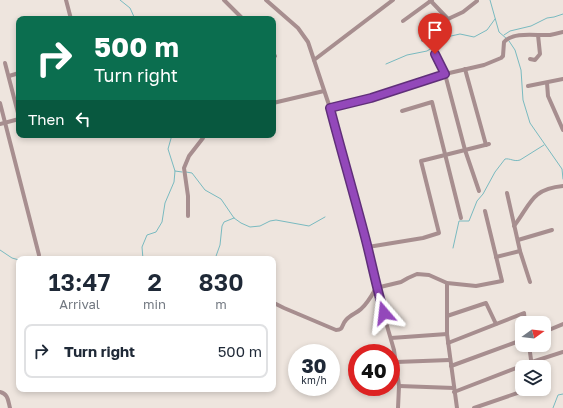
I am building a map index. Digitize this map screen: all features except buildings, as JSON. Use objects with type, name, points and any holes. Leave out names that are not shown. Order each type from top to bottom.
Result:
[{"type":"street","points":[[66,0],[70,16]]},
{"type":"street","points":[[224,0],[240,16]]},
{"type":"street","points":[[266,0],[272,2],[298,28],[308,42],[330,108],[368,248],[376,288],[392,344]]},
{"type":"street","points":[[314,60],[393,0]]},
{"type":"street","points":[[403,21],[431,0],[448,19]]},
{"type":"street","points":[[423,40],[448,19],[463,12],[477,1]]},
{"type":"street","points":[[330,108],[371,98],[445,74],[484,65],[503,56],[504,42],[509,37],[523,34],[550,35],[563,32]]},
{"type":"street","points":[[530,59],[536,60],[540,54],[538,35]]},
{"type":"street","points":[[435,54],[445,74],[465,150],[479,191]]},
{"type":"street","points":[[5,63],[16,105]]},
{"type":"street","points":[[368,248],[423,238],[439,233],[422,161],[487,144],[465,69]]},
{"type":"street","points":[[9,76],[16,74]]},
{"type":"street","points":[[528,86],[563,79]]},
{"type":"street","points":[[547,83],[548,96],[563,130]]},
{"type":"street","points":[[276,102],[324,91]]},
{"type":"street","points":[[402,111],[432,102],[461,218]]},
{"type":"street","points":[[0,103],[39,255]]},
{"type":"street","points":[[0,124],[16,119]]},
{"type":"street","points":[[188,216],[188,196],[184,168],[189,156],[202,138]]},
{"type":"street","points":[[514,226],[523,214],[527,205],[541,192],[550,187],[563,186]]},
{"type":"street","points":[[507,194],[520,250],[530,282]]},
{"type":"street","points":[[276,304],[339,330],[342,328],[347,319],[362,308],[370,299],[376,288],[402,282],[417,274],[429,275],[447,283],[476,286],[502,281],[485,211]]},
{"type":"street","points":[[518,240],[552,230]]},
{"type":"street","points":[[496,257],[520,250]]},
{"type":"street","points":[[447,283],[447,334],[456,408]]},
{"type":"street","points":[[447,316],[486,303],[496,324]]},
{"type":"street","points":[[516,316],[524,313],[525,316]]},
{"type":"street","points":[[448,343],[515,317]]},
{"type":"street","points":[[551,329],[563,324]]},
{"type":"street","points":[[391,338],[447,334]]},
{"type":"street","points":[[451,366],[515,343]]},
{"type":"street","points":[[544,360],[563,352]]},
{"type":"street","points":[[400,362],[450,360]]},
{"type":"street","points":[[400,386],[454,390],[515,370]]},
{"type":"street","points":[[0,392],[7,396],[10,408]]},
{"type":"street","points":[[474,408],[515,394]]},
{"type":"street","points":[[398,396],[398,408]]},
{"type":"waterway","points":[[120,0],[130,8],[134,16]]},
{"type":"waterway","points":[[490,0],[499,32],[507,39]]},
{"type":"waterway","points":[[504,35],[510,31],[531,26],[547,18],[563,14]]},
{"type":"waterway","points":[[386,64],[407,55],[427,51],[451,36],[460,34],[474,37],[487,30],[495,19]]},
{"type":"waterway","points":[[509,41],[515,50],[521,70],[523,100],[530,123],[562,169],[563,179]]},
{"type":"waterway","points":[[143,256],[142,247],[147,235],[156,232],[162,222],[165,203],[174,182],[175,171],[168,149],[171,138]]},
{"type":"waterway","points":[[453,248],[459,221],[469,221],[477,201],[505,159],[516,161],[520,160],[544,145]]},
{"type":"waterway","points":[[175,171],[182,172]]},
{"type":"waterway","points":[[186,172],[192,173],[205,190],[221,199],[234,218],[250,227],[260,226],[276,220],[309,226],[325,217]]},
{"type":"waterway","points":[[216,256],[220,245],[222,226],[224,222],[234,218]]},
{"type":"waterway","points":[[0,250],[16,259]]},
{"type":"waterway","points":[[553,408],[558,395],[563,394]]},
{"type":"route","points":[[384,313],[376,288],[374,273],[364,233],[330,108],[371,98],[422,80],[445,74],[435,54]]}]
